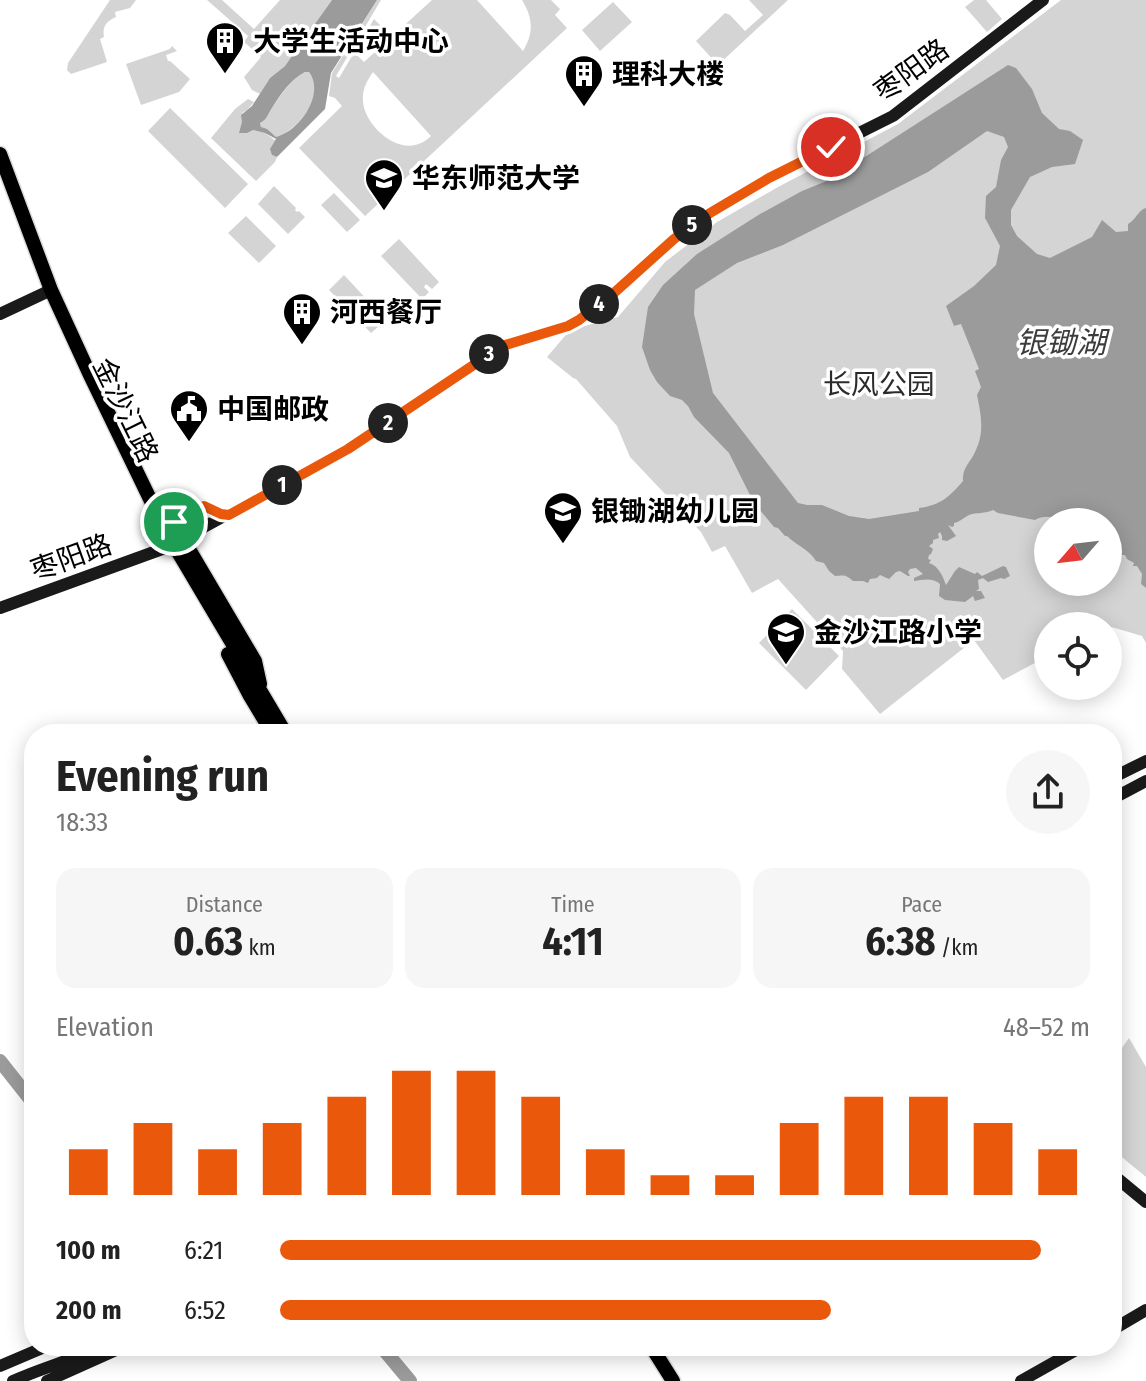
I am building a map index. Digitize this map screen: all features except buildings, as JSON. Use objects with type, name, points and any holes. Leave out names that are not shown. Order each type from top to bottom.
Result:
[{"type":"main road","name":"金沙江路","points":[[0,154],[46,292]]},
{"type":"main road","name":"金沙江路","points":[[0,183],[82,381],[268,724]]},
{"type":"main road","name":"金沙江路","points":[[167,541],[255,661],[261,692],[280,724]]},
{"type":"main road","points":[[657,1356],[673,1381]]},
{"type":"main road","points":[[668,1356],[683,1381]]},
{"type":"street","name":"枣阳路","points":[[0,608],[229,515],[348,449],[502,346],[579,320],[674,239],[710,213],[769,178],[893,116],[1043,0]]},
{"type":"street","points":[[0,314],[46,292]]},
{"type":"street","name":"枣阳路","points":[[167,541],[183,515],[200,507],[229,515]]},
{"type":"street","points":[[1122,773],[1146,761]]},
{"type":"street","points":[[1122,794],[1146,781]]},
{"type":"street","points":[[1122,1182],[1146,1202]]},
{"type":"street","points":[[1122,1324],[1146,1310]]},
{"type":"street","points":[[0,1366],[24,1356]]},
{"type":"street","points":[[54,1356],[65,1373]]},
{"type":"street","points":[[13,1381],[39,1370],[65,1373],[88,1356]]},
{"type":"street","points":[[47,1381],[103,1356]]},
{"type":"street","points":[[1021,1381],[1065,1356]]},
{"type":"green space","points":[[110,0],[136,0],[130,8],[115,12],[116,17],[105,27],[104,37],[100,39],[107,62],[71,74],[67,70],[68,63]]},
{"type":"green space","points":[[207,0],[222,0],[254,29],[280,0],[332,0],[294,55],[270,78],[260,94],[252,90],[244,77],[261,57],[244,42],[248,36]]},
{"type":"green space","points":[[377,0],[381,0],[336,76],[339,78],[374,19],[383,28],[356,54],[364,62],[432,0],[477,0],[523,51],[531,26],[522,0],[551,0],[560,9],[555,15],[567,28],[365,216],[299,148],[342,106],[329,96],[332,73]],"holes":[[[373,72],[431,136],[422,143],[402,145],[375,128],[363,101],[364,89]]]},
{"type":"green space","points":[[749,0],[788,0],[718,65],[696,41],[725,13],[745,31],[763,15]]},
{"type":"green space","points":[[974,0],[986,0],[1002,19],[987,32],[965,7]]},
{"type":"green space","name":"长风公园","points":[[1061,0],[1146,0],[1146,643],[1142,636],[1122,630],[1122,612],[1034,612],[1034,663],[1003,680],[974,640],[880,714],[842,669],[843,651],[778,579],[752,593],[725,546],[712,552],[701,532],[630,457],[617,426],[576,379],[547,357],[570,330],[618,317],[665,262],[717,222],[898,124]]},
{"type":"green space","points":[[613,2],[632,22],[600,51],[582,30]]},
{"type":"green space","points":[[172,46],[177,51],[166,55],[168,61],[190,79],[179,92],[141,105],[126,64]]},
{"type":"green space","points":[[309,72],[314,82],[313,101],[302,118],[278,138],[261,127],[260,123],[291,83]]},
{"type":"green space","points":[[248,99],[254,102],[242,113],[253,130],[265,133],[276,141],[272,155],[277,157],[275,162],[256,181],[211,138],[235,109]]},
{"type":"green space","points":[[170,108],[248,184],[225,208],[148,131]]},
{"type":"green space","points":[[274,186],[305,217],[288,234],[258,204]]},
{"type":"green space","points":[[334,193],[360,220],[347,232],[321,205]]},
{"type":"green space","points":[[246,216],[276,246],[259,263],[228,233]]},
{"type":"green space","points":[[399,239],[439,282],[432,289],[426,284],[424,287],[429,292],[422,299],[381,256]]},
{"type":"green space","points":[[344,275],[386,320],[371,333],[329,290]]},
{"type":"green space","points":[[792,609],[839,656],[806,690],[759,643]]},
{"type":"green space","points":[[1129,1038],[1146,1067],[1146,1177],[1122,1157],[1122,1048]]},
{"type":"water","points":[[332,0],[377,0],[331,73],[325,109],[277,157],[272,155],[270,149],[276,139],[253,130],[239,133],[241,115],[252,106],[270,78],[285,66]],"holes":[[[309,72],[314,91],[301,120],[276,137],[261,127],[260,123],[286,88],[300,75]]]},
{"type":"water","name":"银锄湖","points":[[1008,65],[1016,68],[1032,89],[1042,113],[1059,129],[1070,131],[1083,140],[1075,164],[1052,167],[1030,177],[1011,210],[1011,225],[1017,236],[1037,254],[1050,258],[1092,237],[1102,220],[1116,232],[1128,231],[1128,224],[1146,208],[1146,588],[1141,584],[1142,574],[1137,566],[1122,555],[1122,508],[1034,508],[1034,520],[993,510],[969,515],[952,527],[948,525],[956,536],[942,540],[940,532],[939,538],[929,546],[933,549],[928,559],[938,569],[946,585],[959,567],[982,576],[1003,566],[1010,576],[988,582],[983,578],[978,580],[979,589],[976,591],[981,591],[985,598],[975,601],[973,596],[965,602],[945,600],[939,596],[940,584],[934,580],[914,581],[923,574],[916,568],[910,569],[910,576],[900,571],[889,579],[880,575],[868,583],[835,576],[824,563],[816,561],[774,527],[754,503],[729,453],[682,400],[670,396],[657,382],[642,347],[648,307],[663,285],[697,254],[802,191],[829,180]],"holes":[[[987,131],[1004,137],[1008,147],[1001,160],[996,187],[986,196],[985,218],[1000,246],[996,265],[946,306],[954,326],[961,324],[979,369],[975,371],[981,387],[977,395],[981,417],[980,437],[965,469],[963,481],[944,499],[919,508],[919,511],[869,519],[849,516],[822,505],[798,503],[713,393],[694,314],[695,290],[737,263],[783,245],[928,172]]]},
{"type":"waterway","points":[[0,1061],[24,1091]]},
{"type":"waterway","points":[[389,1356],[410,1381]]},
{"type":"place","name":"大学生活动中心","points":[[225,75]]},
{"type":"place","name":"理科大楼","points":[[584,108]]},
{"type":"place","name":"华东师范大学","points":[[384,212]]},
{"type":"place","name":"河西餐厅","points":[[302,346]]},
{"type":"place","name":"中国邮政","points":[[189,443]]},
{"type":"place","name":"银锄湖幼儿园","points":[[563,545]]},
{"type":"place","name":"金沙江路小学","points":[[786,666]]},
{"type":"route","points":[[174,522],[204,506],[229,515],[348,449],[502,346],[579,320],[674,239],[710,213],[769,178],[831,147]]}]
